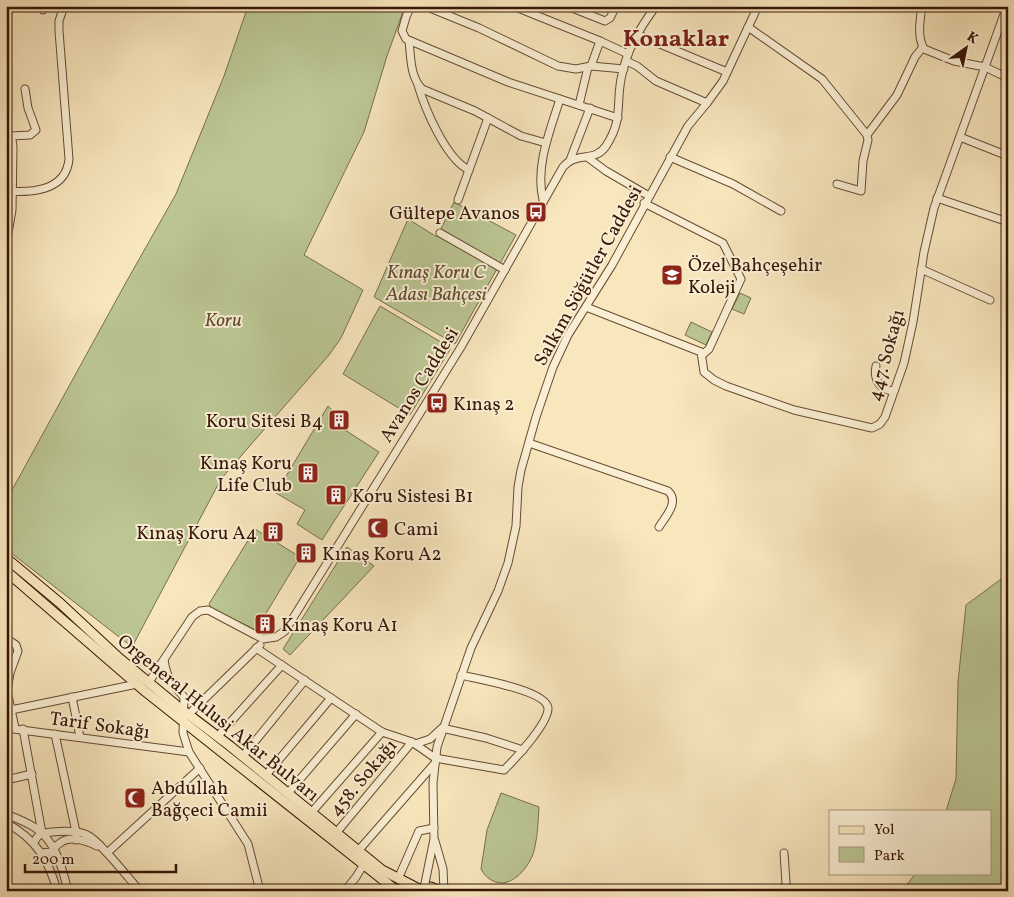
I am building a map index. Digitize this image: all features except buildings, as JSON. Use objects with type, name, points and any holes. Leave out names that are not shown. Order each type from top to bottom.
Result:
[{"type":"main road","name":"Orgeneral Hulusi Akar Bulvarı","points":[[6,558],[149,682],[185,716],[397,891]]},
{"type":"main road","name":"Orgeneral Hulusi Akar Bulvarı","points":[[6,571],[137,684],[218,736],[382,870],[421,890],[431,887],[439,891]]},
{"type":"street","points":[[10,191],[41,190],[53,186],[62,178],[68,166],[70,159],[59,31],[59,21],[64,6]]},
{"type":"street","points":[[411,6],[402,31],[404,37],[409,41],[499,78],[618,118]]},
{"type":"street","points":[[425,6],[479,28],[558,66],[576,69],[626,61]]},
{"type":"street","points":[[514,6],[600,41],[656,81],[708,103]]},
{"type":"street","points":[[567,6],[605,21],[610,18],[616,6]]},
{"type":"street","points":[[570,160],[580,156],[588,157],[598,154],[604,149],[615,129],[618,118],[621,79],[626,61],[636,34],[656,6]]},
{"type":"street","name":"Salkım Söğütler Caddesi","points":[[421,890],[434,838],[433,784],[436,747],[471,648],[498,591],[508,563],[516,526],[519,478],[542,397],[568,335],[612,265],[644,203],[688,126],[708,103],[727,72],[758,6]]},
{"type":"street","points":[[922,6],[920,28],[923,48],[926,51],[943,58],[985,67],[1008,78]]},
{"type":"street","name":"447. Sokağı","points":[[702,355],[702,368],[704,372],[726,386],[794,410],[872,428],[883,421],[911,336],[921,269],[937,198],[1008,6]]},
{"type":"street","points":[[748,27],[822,79],[866,134],[868,140],[863,161],[861,192],[837,184]]},
{"type":"street","points":[[636,34],[727,72]]},
{"type":"street","points":[[409,41],[412,70],[425,105],[450,154],[459,164],[469,170]]},
{"type":"street","points":[[579,105],[600,41]]},
{"type":"street","points":[[866,134],[897,95],[915,57],[923,48]]},
{"type":"street","points":[[418,85],[425,91],[488,118],[521,136],[546,143]]},
{"type":"street","points":[[8,134],[30,136],[35,132],[25,89]]},
{"type":"street","points":[[543,200],[540,177],[546,143],[560,99]]},
{"type":"street","name":"Avanos Caddesi","points":[[185,716],[266,639],[280,636],[287,628],[461,347],[543,200],[563,167],[570,160],[590,108]]},
{"type":"street","points":[[458,200],[488,118]]},
{"type":"street","points":[[7,242],[11,220],[10,154],[13,144],[8,134]]},
{"type":"street","points":[[960,137],[1008,156]]},
{"type":"street","points":[[588,157],[606,171],[649,196]]},
{"type":"street","points":[[670,157],[718,176],[782,211]]},
{"type":"street","points":[[937,198],[1008,222]]},
{"type":"street","points":[[586,307],[701,352],[702,355],[709,349],[741,280],[723,244],[644,203]]},
{"type":"street","points":[[440,233],[505,270]]},
{"type":"street","points":[[921,269],[990,300]]},
{"type":"street","points":[[876,366],[875,376],[879,385],[886,390],[894,391]]},
{"type":"street","points":[[529,443],[668,491],[673,497],[673,503],[659,528]]},
{"type":"street","points":[[149,682],[192,616],[203,610],[208,610],[254,635],[266,639]]},
{"type":"street","points":[[6,638],[16,645],[18,651],[12,667],[7,691],[15,728]]},
{"type":"street","points":[[256,648],[382,732],[414,743],[435,761],[504,770],[523,750],[543,723],[548,711],[545,702],[538,696],[518,689],[461,675]]},
{"type":"street","points":[[164,660],[166,674],[171,683],[184,697],[185,716],[183,733],[189,752],[248,844],[260,891]]},
{"type":"street","points":[[218,736],[282,665]]},
{"type":"street","points":[[242,756],[305,680]]},
{"type":"street","points":[[11,710],[137,684]]},
{"type":"street","points":[[72,697],[80,737]]},
{"type":"street","points":[[266,775],[331,698]]},
{"type":"street","points":[[288,793],[356,714]]},
{"type":"street","name":"Tarif Sokağı","points":[[6,728],[189,752]]},
{"type":"street","points":[[414,743],[430,738],[442,728],[486,738],[523,750]]},
{"type":"street","points":[[23,729],[42,833]]},
{"type":"street","points":[[311,813],[382,732]]},
{"type":"street","points":[[55,734],[76,836]]},
{"type":"street","name":"458. Sokağı","points":[[336,833],[414,743]]},
{"type":"street","points":[[358,851],[435,761]]},
{"type":"street","points":[[104,851],[200,768]]},
{"type":"street","points":[[6,780],[32,774]]},
{"type":"street","points":[[7,813],[42,833],[54,849],[68,891]]},
{"type":"street","points":[[6,823],[23,833],[42,853],[50,867],[57,891]]},
{"type":"street","points":[[398,879],[419,831],[434,828]]},
{"type":"street","points":[[34,843],[42,833],[91,837],[140,891]]},
{"type":"street","points":[[42,853],[49,853],[62,841],[76,836]]},
{"type":"street","name":"Salkım Söğütler Caddesi","points":[[434,838],[443,869],[444,891]]},
{"type":"street","points":[[784,853],[786,883],[784,891]]},
{"type":"street","points":[[345,891],[364,864]]},
{"type":"green space","name":"Koru","points":[[248,6],[405,6],[387,56],[364,132],[304,255],[363,290],[341,338],[329,355],[221,479],[132,647],[6,549],[6,501],[176,194],[224,76]]},
{"type":"green space","name":"Kınaş Koru C Adası Bahçesi","points":[[454,202],[516,235],[455,344],[374,297],[408,219],[437,237]]},
{"type":"green space","points":[[740,293],[751,298],[744,314],[732,309]]},
{"type":"green space","points":[[380,306],[451,348],[410,415],[343,374]]},
{"type":"green space","points":[[691,322],[712,332],[706,345],[685,335]]},
{"type":"green space","points":[[328,406],[333,411],[328,419],[379,452],[322,540],[297,524],[305,510],[276,493]]},
{"type":"green space","points":[[255,529],[300,557],[256,630],[211,608],[209,604]]},
{"type":"green space","points":[[347,547],[374,566],[290,655],[283,649]]},
{"type":"green space","points":[[1008,574],[1008,891],[902,891],[915,874],[992,874],[992,810],[946,810],[956,779],[958,682],[966,605]]},
{"type":"green space","points":[[501,793],[539,807],[534,852],[520,874],[503,883],[490,879],[481,869],[487,830]]},
{"type":"place","name":"Gültepe Avanos","points":[[536,212]]},
{"type":"place","name":"Özel Bahçeşehir Koleji","points":[[672,275]]},
{"type":"place","name":"Kınaş 2","points":[[437,403]]},
{"type":"place","name":"Koru Sitesi B4","points":[[339,420]]},
{"type":"place","name":"Kınaş Koru Life Club","points":[[308,473]]},
{"type":"place","name":"Koru Sistesi B1","points":[[336,495]]},
{"type":"place","name":"Cami","points":[[378,528]]},
{"type":"place","name":"Kınaş Koru A4","points":[[273,532]]},
{"type":"place","name":"Kınaş Koru A2","points":[[306,553]]},
{"type":"place","name":"Kınaş Koru A1","points":[[265,624]]},
{"type":"place","name":"Abdullah Bağçeci Camii","points":[[135,798]]},
{"type":"district","name":"Konaklar","points":[[676,38]]}]
